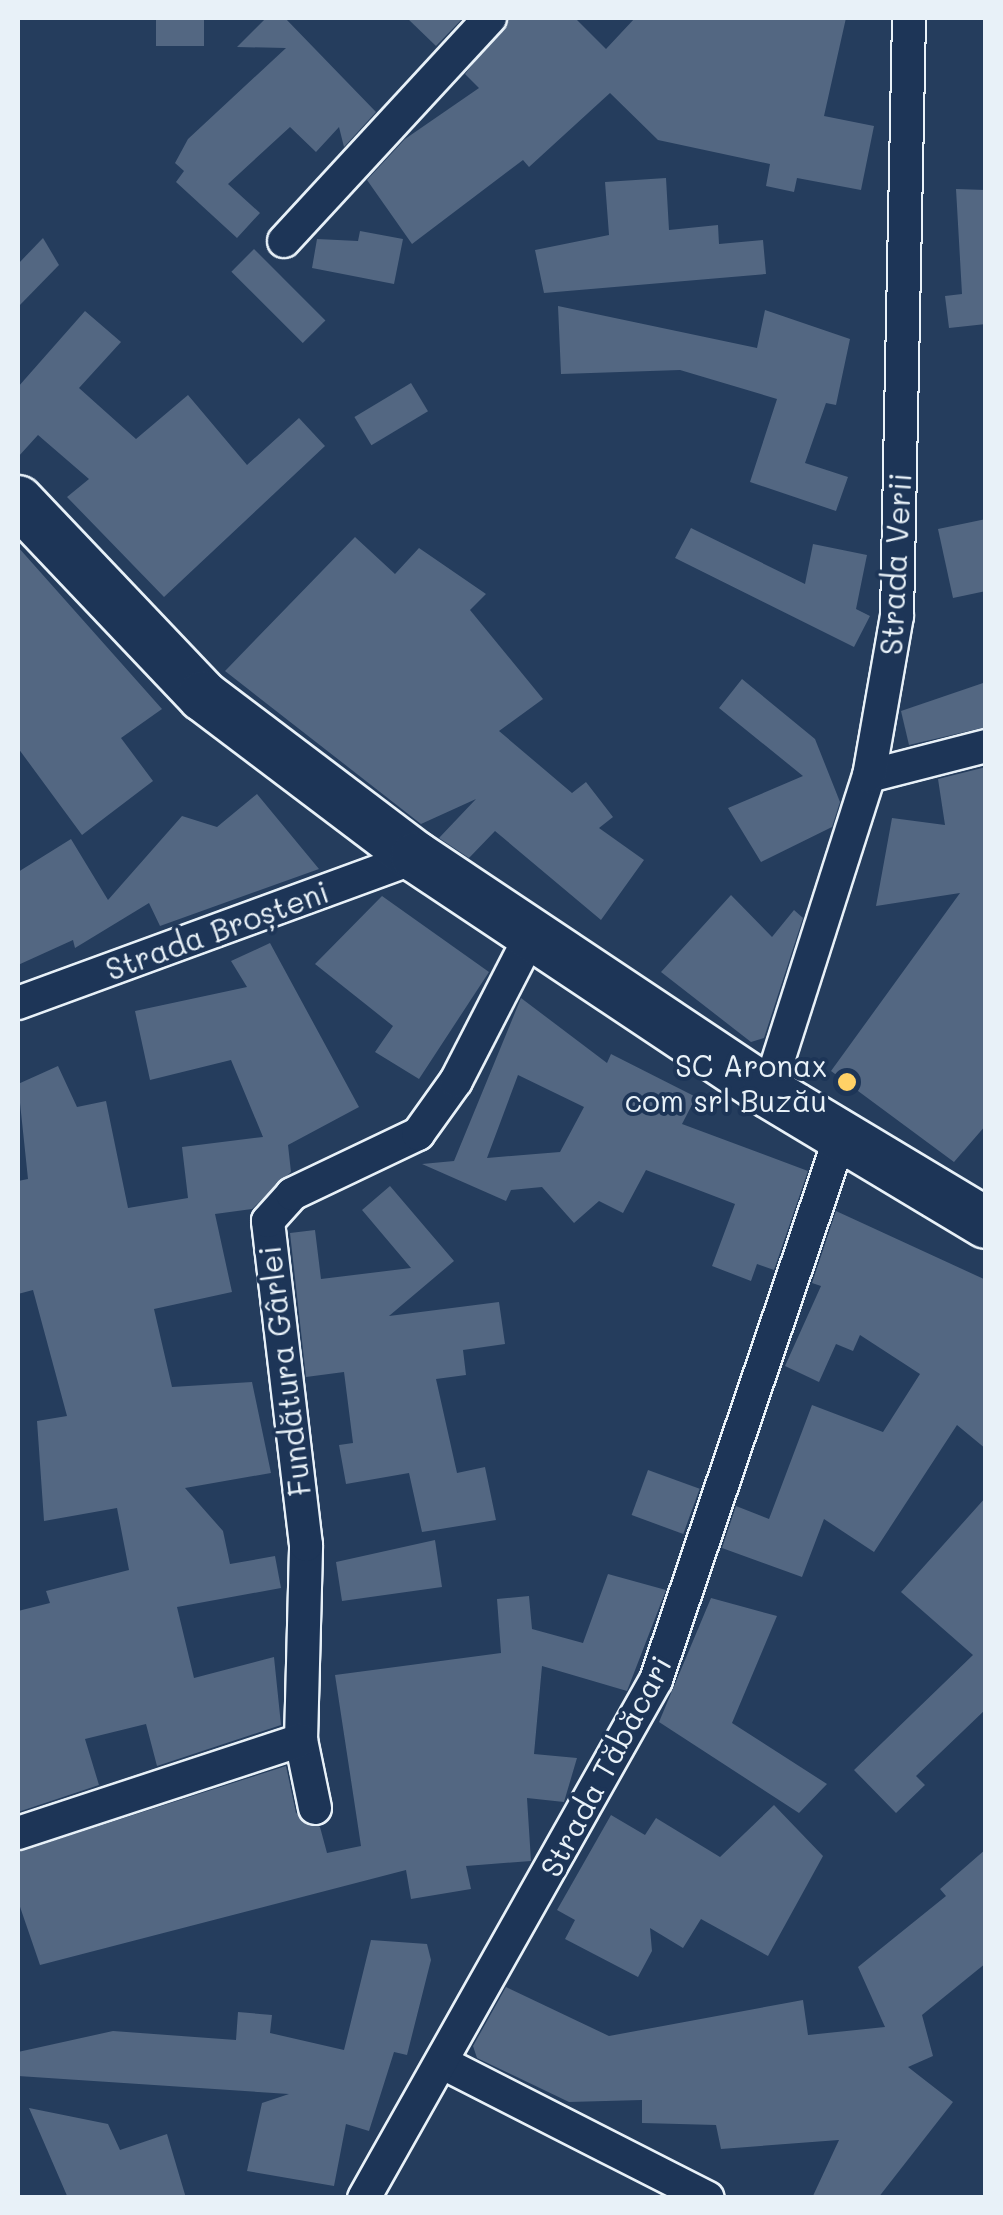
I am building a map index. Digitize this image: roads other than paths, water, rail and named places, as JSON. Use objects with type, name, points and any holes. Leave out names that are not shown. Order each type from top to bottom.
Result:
[{"type":"main road","points":[[18,500],[203,696],[416,857],[768,1092],[986,1224]]},
{"type":"street","points":[[284,241],[490,18]]},
{"type":"street","name":"Strada Verii","points":[[768,1092],[870,776],[897,616],[910,18]]},
{"type":"street","points":[[870,776],[986,746]]},
{"type":"street","name":"Strada Broșteni","points":[[18,1003],[416,857]]},
{"type":"street","name":"Fundătura Gârlei","points":[[316,1808],[301,1740],[306,1545],[268,1221],[292,1194],[418,1134],[456,1082],[532,933]]},
{"type":"street","name":"Strada Tăbăcari","points":[[364,2198],[656,1680],[841,1136]]},
{"type":"street","points":[[18,1833],[301,1740]]},
{"type":"street","points":[[443,2063],[708,2198]]},
{"type":"place","name":"SC Aronax com srl Buzău","points":[[847,1082]]}]
